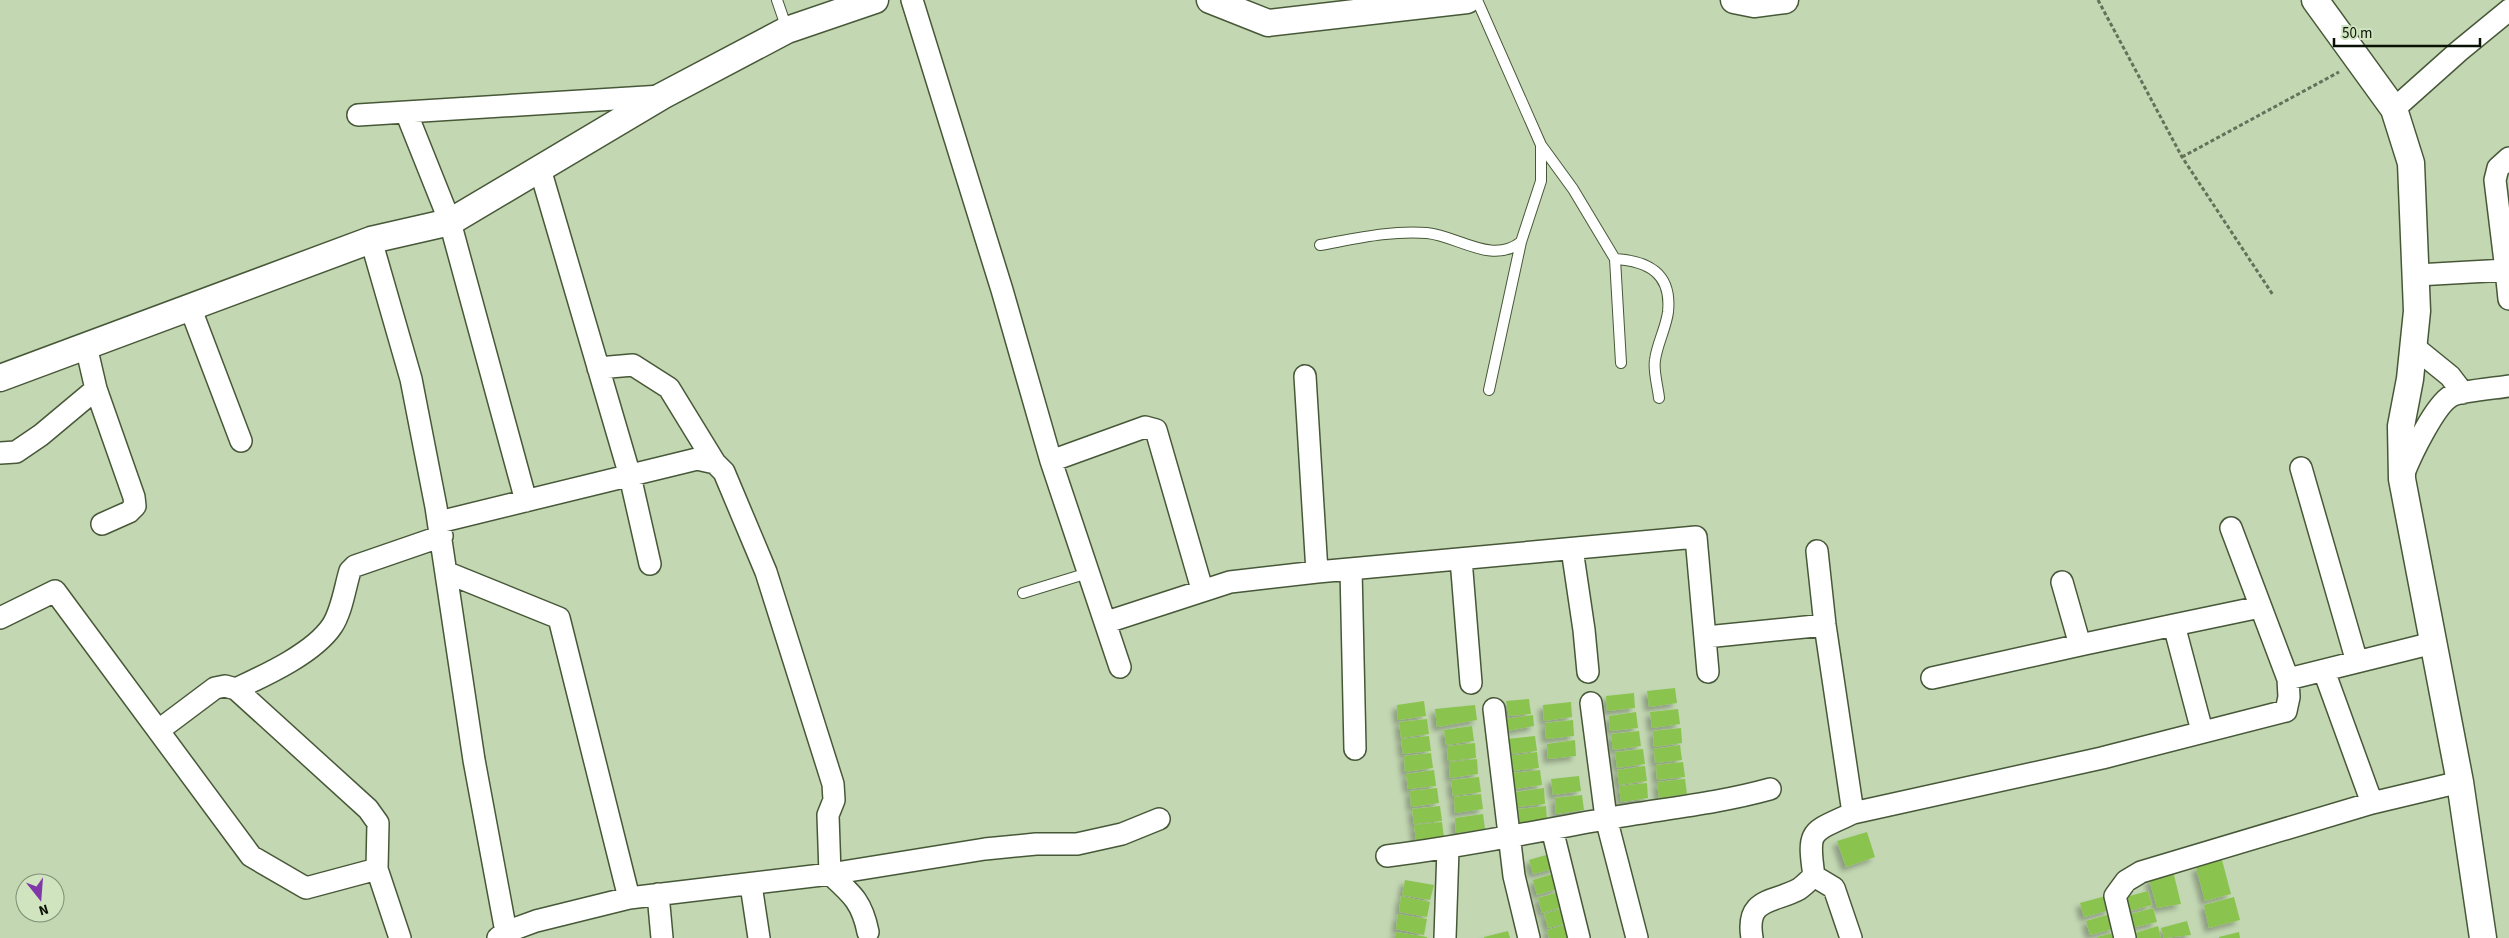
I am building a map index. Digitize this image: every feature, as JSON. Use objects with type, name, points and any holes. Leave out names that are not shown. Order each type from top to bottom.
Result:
[{"type":"street","points":[[0,378],[371,240],[450,222],[662,96],[787,30],[875,0]]},
{"type":"street","points":[[912,0],[1002,290],[1051,461],[1088,573],[1107,622],[1120,667]]},
{"type":"street","points":[[1210,0],[1268,23],[1467,0]]},
{"type":"street","points":[[1734,0],[1754,4],[1785,0]]},
{"type":"street","points":[[2315,0],[2394,109],[2411,163],[2417,275],[2414,346],[2401,426],[2402,479],[2460,782],[2483,938]]},
{"type":"street","points":[[2394,109],[2459,51],[2509,10]]},
{"type":"street","points":[[358,115],[662,96]]},
{"type":"street","points":[[406,112],[450,222],[526,501]]},
{"type":"street","points":[[2509,158],[2498,168],[2494,180],[2509,299]]},
{"type":"street","points":[[540,169],[630,476],[650,564]]},
{"type":"street","points":[[371,240],[411,379],[440,529],[448,573],[474,760],[504,936],[536,921],[629,898],[751,885],[985,849],[1036,844],[1077,844],[1122,834],[1159,819]]},
{"type":"street","points":[[2417,275],[2506,270]]},
{"type":"street","points":[[190,307],[241,441]]},
{"type":"street","points":[[86,346],[96,389],[134,497],[135,506],[129,512],[102,524]]},
{"type":"street","points":[[2414,346],[2450,376],[2463,394]]},
{"type":"street","points":[[598,368],[633,365],[669,388],[715,463],[724,472],[766,572],[833,784],[834,800],[828,815],[830,874],[858,900],[864,914],[868,932]]},
{"type":"street","points":[[1305,376],[1318,572]]},
{"type":"street","points":[[2402,479],[2413,450],[2451,395],[2509,386]]},
{"type":"street","points":[[0,453],[16,452],[41,435],[96,389]]},
{"type":"street","points":[[1051,461],[1145,427],[1156,430],[1202,590]]},
{"type":"street","points":[[236,689],[291,659],[326,634],[334,624],[350,571],[355,566],[440,529],[526,501],[697,460],[715,463]]},
{"type":"street","points":[[2301,468],[2357,662]]},
{"type":"street","points":[[1814,876],[1810,846],[1812,838],[1822,828],[1853,813],[2102,758],[2286,711],[2289,698],[2288,679],[2231,528]]},
{"type":"street","points":[[1107,622],[1202,590],[1251,578],[1696,538],[1708,672]]},
{"type":"street","points":[[1572,548],[1588,672]]},
{"type":"street","points":[[1817,551],[1825,625],[1853,813]]},
{"type":"street","points":[[1460,559],[1471,683]]},
{"type":"street","points":[[1351,569],[1355,749]]},
{"type":"street","points":[[448,573],[559,618],[629,898]]},
{"type":"street","points":[[2062,582],[2080,645]]},
{"type":"street","points":[[0,618],[55,591],[251,856],[306,888],[377,869]]},
{"type":"street","points":[[1932,678],[2260,607]]},
{"type":"street","points":[[1706,637],[1825,625]]},
{"type":"street","points":[[2174,625],[2202,731]]},
{"type":"street","points":[[2288,679],[2433,643]]},
{"type":"street","points":[[2324,671],[2372,803]]},
{"type":"street","points":[[159,730],[215,688],[225,686],[236,689],[368,809],[378,823],[377,869],[400,938]]},
{"type":"street","points":[[1591,703],[1606,818],[1637,938]]},
{"type":"street","points":[[1494,709],[1508,837],[1514,876],[1529,938]]},
{"type":"street","points":[[2125,938],[2114,896],[2126,881],[2141,872],[2372,803],[2460,782]]},
{"type":"street","points":[[1387,856],[1448,849],[1606,818],[1744,796],[1770,789]]},
{"type":"street","points":[[1552,828],[1579,938]]},
{"type":"street","points":[[1444,938],[1448,849]]},
{"type":"street","points":[[1752,938],[1750,922],[1758,906],[1765,901],[1800,888],[1814,876]]},
{"type":"street","points":[[1814,876],[1834,888],[1851,938]]},
{"type":"street","points":[[751,885],[758,938]]},
{"type":"street","points":[[658,894],[662,938]]},
{"type":"lane","points":[[777,0],[787,30]]},
{"type":"lane","points":[[1477,0],[1541,144],[1573,189],[1615,259],[1621,363]]},
{"type":"lane","points":[[1490,390],[1522,242],[1541,180],[1541,144]]},
{"type":"lane","points":[[1320,245],[1410,232],[1429,233],[1490,252],[1505,251],[1522,242]]},
{"type":"lane","points":[[1615,259],[1637,260],[1659,272],[1666,288],[1668,311],[1654,362],[1659,398]]},
{"type":"lane","points":[[1023,594],[1088,573]]},
{"type":"path","points":[[2098,0],[2182,157],[2273,294]]},
{"type":"path","points":[[2182,157],[2360,61]]},
{"type":"building","points":[[1675,688],[1677,703],[1649,707],[1647,691]]},
{"type":"building","points":[[1634,693],[1635,708],[1607,711],[1606,696]]},
{"type":"building","points":[[1529,699],[1531,714],[1509,716],[1506,701]]},
{"type":"building","points":[[1424,701],[1426,716],[1398,720],[1397,705]]},
{"type":"building","points":[[1571,702],[1572,717],[1544,721],[1543,705]]},
{"type":"building","points":[[1475,705],[1477,720],[1437,727],[1435,709]]},
{"type":"building","points":[[1678,709],[1680,724],[1652,728],[1650,712]]},
{"type":"building","points":[[1636,712],[1638,728],[1610,731],[1609,716]]},
{"type":"building","points":[[1533,715],[1534,726],[1507,731],[1505,719]]},
{"type":"building","points":[[1427,719],[1429,734],[1401,738],[1399,722]]},
{"type":"building","points":[[1573,720],[1574,736],[1546,739],[1545,723]]},
{"type":"building","points":[[1472,726],[1474,741],[1446,745],[1444,730]]},
{"type":"building","points":[[1681,728],[1682,743],[1654,747],[1653,731]]},
{"type":"building","points":[[1639,731],[1641,746],[1613,750],[1611,734]]},
{"type":"building","points":[[1429,736],[1431,751],[1403,754],[1401,739]]},
{"type":"building","points":[[1535,736],[1537,751],[1509,754],[1507,739]]},
{"type":"building","points":[[1575,740],[1576,756],[1548,759],[1547,744]]},
{"type":"building","points":[[1475,743],[1476,758],[1448,761],[1447,746]]},
{"type":"building","points":[[1680,745],[1682,760],[1655,763],[1654,749]]},
{"type":"building","points":[[1643,749],[1645,764],[1617,768],[1615,752]]},
{"type":"building","points":[[1537,752],[1539,768],[1511,771],[1509,756]]},
{"type":"building","points":[[1431,753],[1433,768],[1405,772],[1404,756]]},
{"type":"building","points":[[1477,759],[1478,774],[1450,778],[1449,762]]},
{"type":"building","points":[[1683,762],[1685,777],[1657,780],[1656,765]]},
{"type":"building","points":[[1645,766],[1647,781],[1619,785],[1617,770]]},
{"type":"building","points":[[1434,770],[1436,786],[1408,789],[1406,774]]},
{"type":"building","points":[[1540,770],[1542,785],[1514,789],[1513,773]]},
{"type":"building","points":[[1579,776],[1581,791],[1553,795],[1551,779]]},
{"type":"building","points":[[1479,777],[1481,792],[1453,796],[1451,780]]},
{"type":"building","points":[[1685,779],[1687,794],[1659,798],[1657,782]]},
{"type":"building","points":[[1647,783],[1648,798],[1621,802],[1619,786]]},
{"type":"building","points":[[1437,788],[1439,803],[1411,807],[1410,791]]},
{"type":"building","points":[[1544,788],[1545,804],[1517,807],[1516,792]]},
{"type":"building","points":[[1481,794],[1483,809],[1455,813],[1454,797]]},
{"type":"building","points":[[1582,795],[1584,810],[1556,814],[1555,798]]},
{"type":"building","points":[[1440,806],[1442,821],[1414,824],[1412,809]]},
{"type":"building","points":[[1546,806],[1547,821],[1520,825],[1518,809]]},
{"type":"building","points":[[1483,814],[1485,829],[1456,833],[1455,818]]},
{"type":"building","points":[[1442,822],[1444,838],[1416,841],[1414,825]]},
{"type":"building","points":[[1867,832],[1875,857],[1846,867],[1837,841]]},
{"type":"building","points":[[1553,853],[1557,868],[1533,874],[1529,860]]},
{"type":"building","points":[[2222,860],[2231,894],[2205,901],[2196,867]]},
{"type":"building","points":[[2173,871],[2181,904],[2157,908],[2149,879]]},
{"type":"building","points":[[1556,873],[1560,888],[1537,895],[1533,880]]},
{"type":"building","points":[[1405,880],[1434,885],[1430,900],[1402,895]]},
{"type":"building","points":[[1562,891],[1565,906],[1542,913],[1538,898]]},
{"type":"building","points":[[2148,891],[2152,905],[2126,912],[2122,898]]},
{"type":"building","points":[[1401,896],[1430,902],[1427,917],[1399,912]]},
{"type":"building","points":[[2106,896],[2110,910],[2084,917],[2080,903]]},
{"type":"building","points":[[2234,897],[2240,920],[2209,928],[2204,905]]},
{"type":"building","points":[[1567,907],[1571,922],[1548,928],[1544,914]]},
{"type":"building","points":[[2153,908],[2157,922],[2131,928],[2127,915]]},
{"type":"building","points":[[1398,914],[1427,919],[1424,935],[1396,929]]},
{"type":"building","points":[[2111,914],[2116,928],[2090,935],[2086,921]]},
{"type":"building","points":[[2187,921],[2191,935],[2164,938],[2161,928]]},
{"type":"building","points":[[1571,923],[1575,938],[1549,938],[1547,930]]},
{"type":"building","points":[[2158,926],[2161,938],[2133,938],[2132,934]]},
{"type":"building","points":[[1508,931],[1510,938],[1484,938],[1484,937]]},
{"type":"building","points":[[1396,932],[1427,937],[1427,938],[1395,938]]},
{"type":"building","points":[[2117,932],[2119,938],[2097,938],[2097,937]]},
{"type":"building","points":[[2239,932],[2240,938],[2219,938],[2219,937]]}]
